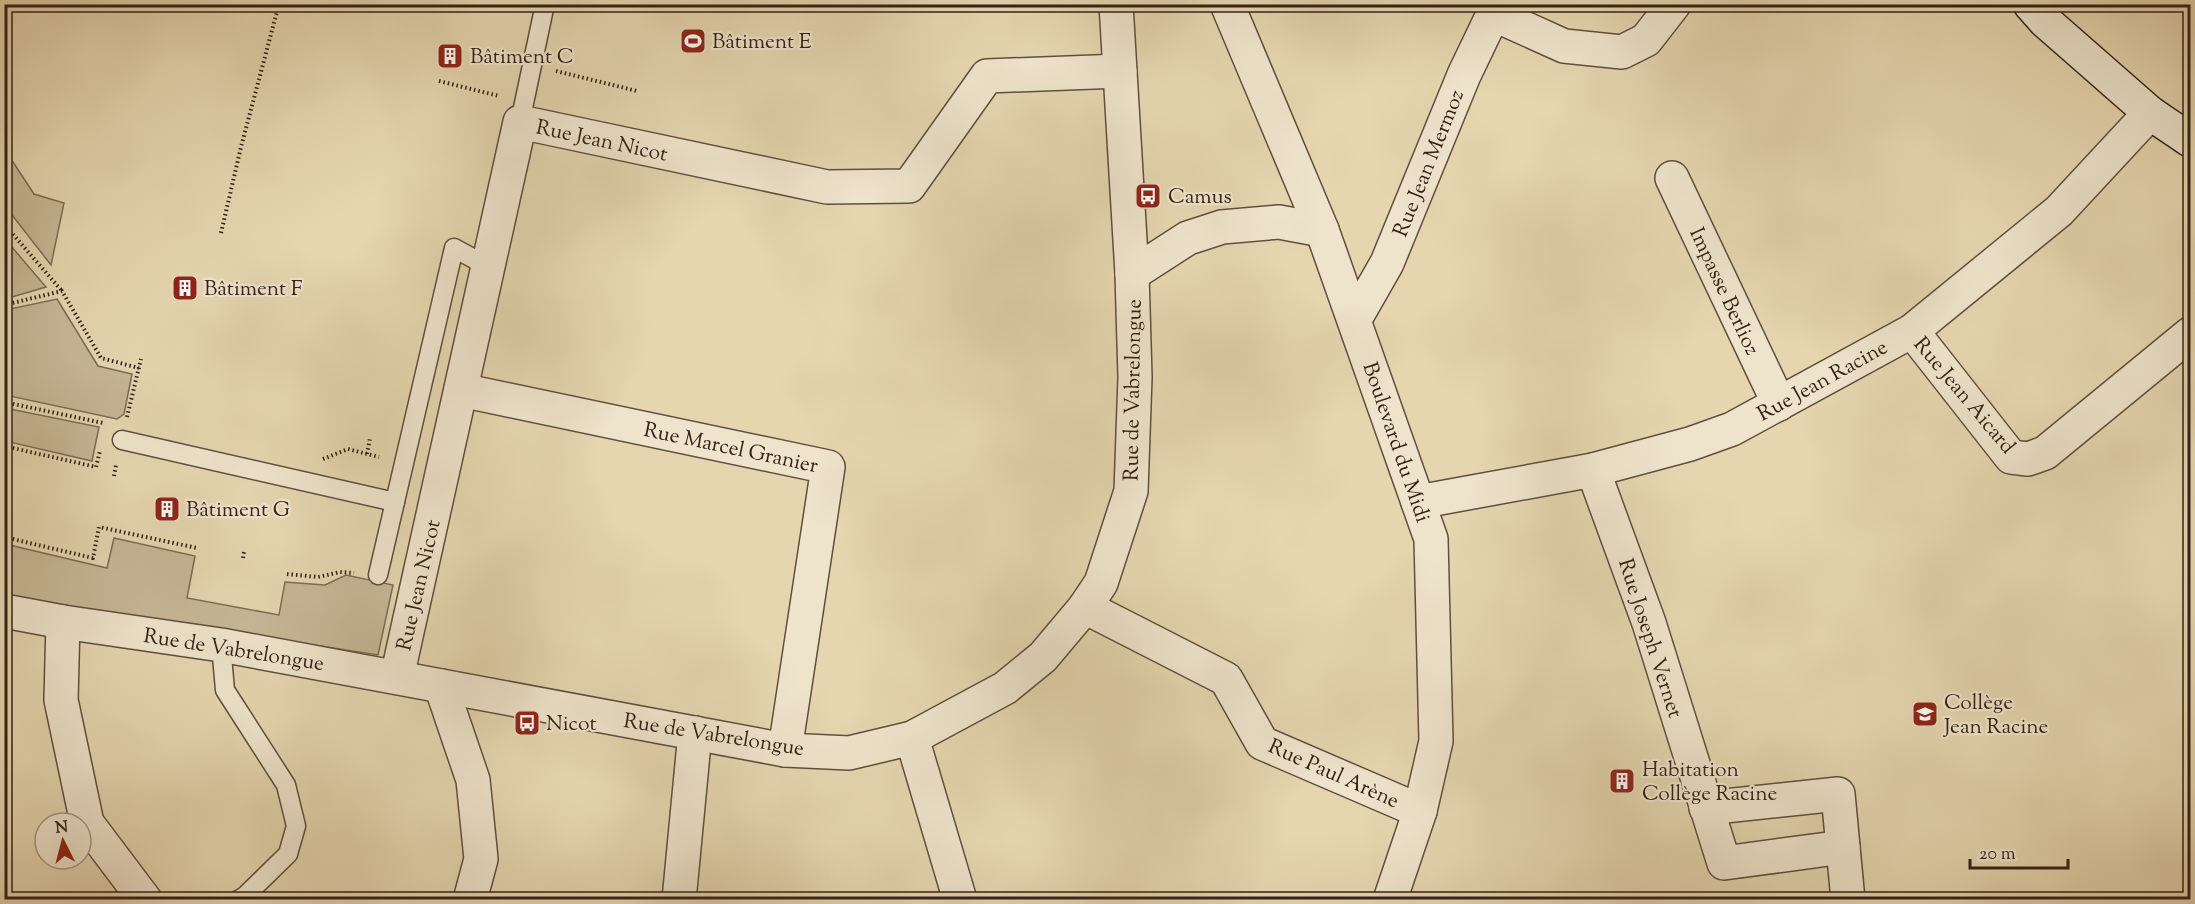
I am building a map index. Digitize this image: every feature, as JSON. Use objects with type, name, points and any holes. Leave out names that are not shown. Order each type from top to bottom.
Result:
[{"type":"street","name":"Rue de Vabrelongue","points":[[4,611],[221,645],[785,750],[849,753],[912,738],[1005,688],[1043,657],[1085,607],[1101,583],[1131,490],[1135,376],[1132,274],[1116,4]]},
{"type":"street","name":"Boulevard du Midi","points":[[1227,4],[1322,230],[1431,539],[1436,741],[1420,811],[1390,900]]},
{"type":"street","points":[[1495,9],[1564,46],[1622,52],[1647,40],[1674,4]]},
{"type":"street","name":"Rue Jean Mermoz","points":[[1355,319],[1387,263],[1464,75],[1495,9]]},
{"type":"street","points":[[2045,10],[2150,113],[2190,140]]},
{"type":"street","name":"Rue Jean Nicot","points":[[397,677],[520,122],[827,187],[909,186],[987,76],[1120,71]]},
{"type":"street","name":"Rue Jean Racine","points":[[1418,502],[1593,470],[1690,444],[1732,429],[1912,331],[2059,211],[2150,113]]},
{"type":"street","name":"Impasse Berlioz","points":[[1671,178],[1779,404]]},
{"type":"street","points":[[1132,274],[1188,238],[1222,227],[1280,222],[1322,230]]},
{"type":"street","name":"Rue Jean Aicard","points":[[1912,331],[2011,457],[2028,459],[2045,453],[2190,334]]},
{"type":"street","name":"Rue Marcel Granier","points":[[461,390],[828,467],[785,750]]},
{"type":"street","name":"Rue Joseph Vernet","points":[[1593,470],[1649,624],[1724,863],[1843,847]]},
{"type":"street","name":"Rue Paul Arène","points":[[1085,607],[1226,679],[1262,743],[1420,811]]},
{"type":"street","points":[[63,622],[61,700],[87,823],[145,900]]},
{"type":"street","points":[[441,686],[473,780],[481,859],[470,900]]},
{"type":"street","points":[[679,900],[695,733]]},
{"type":"street","points":[[912,738],[960,900]]},
{"type":"street","points":[[1706,808],[1838,794],[1848,900]]},
{"type":"lane","points":[[520,122],[545,4]]},
{"type":"lane","points":[[378,575],[454,248],[489,267]]},
{"type":"lane","points":[[122,440],[395,502]]},
{"type":"lane","points":[[221,645],[225,690],[286,785],[296,826],[288,854],[238,900]]},
{"type":"path","points":[[221,232],[279,4]]},
{"type":"path","points":[[556,71],[637,91]]},
{"type":"path","points":[[439,81],[487,94]]},
{"type":"path","points":[[4,224],[62,291],[101,358],[139,368]]},
{"type":"path","points":[[4,305],[62,291]]},
{"type":"path","points":[[4,402],[106,423],[103,434]]},
{"type":"path","points":[[367,454],[370,438]]},
{"type":"path","points":[[4,446],[96,467],[101,445]]},
{"type":"path","points":[[273,474],[348,450],[404,463]]},
{"type":"path","points":[[4,537],[93,558],[99,527],[197,548]]},
{"type":"path","points":[[243,558],[244,552]]},
{"type":"path","points":[[287,574],[318,577],[340,572],[378,575]]},
{"type":"shaded area","points":[[13,162],[34,194],[64,203],[51,265],[5,206],[5,167]]},
{"type":"shaded area","points":[[5,239],[46,287],[5,299]]},
{"type":"shaded area","points":[[57,299],[98,366],[132,374],[124,414],[117,419],[5,395],[5,310]]},
{"type":"shaded area","points":[[5,408],[99,427],[92,461],[5,441]]},
{"type":"shaded area","points":[[114,538],[195,556],[187,598],[279,615],[285,582],[325,585],[346,575],[393,585],[378,655],[83,609],[5,594],[5,544],[107,568]]},
{"type":"place","name":"Bâtiment E","points":[[693,41]]},
{"type":"place","name":"Bâtiment C","points":[[450,56]]},
{"type":"place","name":"Camus","points":[[1148,196]]},
{"type":"place","name":"Bâtiment F","points":[[185,288]]},
{"type":"place","name":"Bâtiment G","points":[[167,509]]},
{"type":"place","name":"Collège Jean Racine","points":[[1925,714]]},
{"type":"place","name":"Nicot","points":[[527,723]]},
{"type":"place","name":"Habitation Collège Racine","points":[[1622,781]]}]
